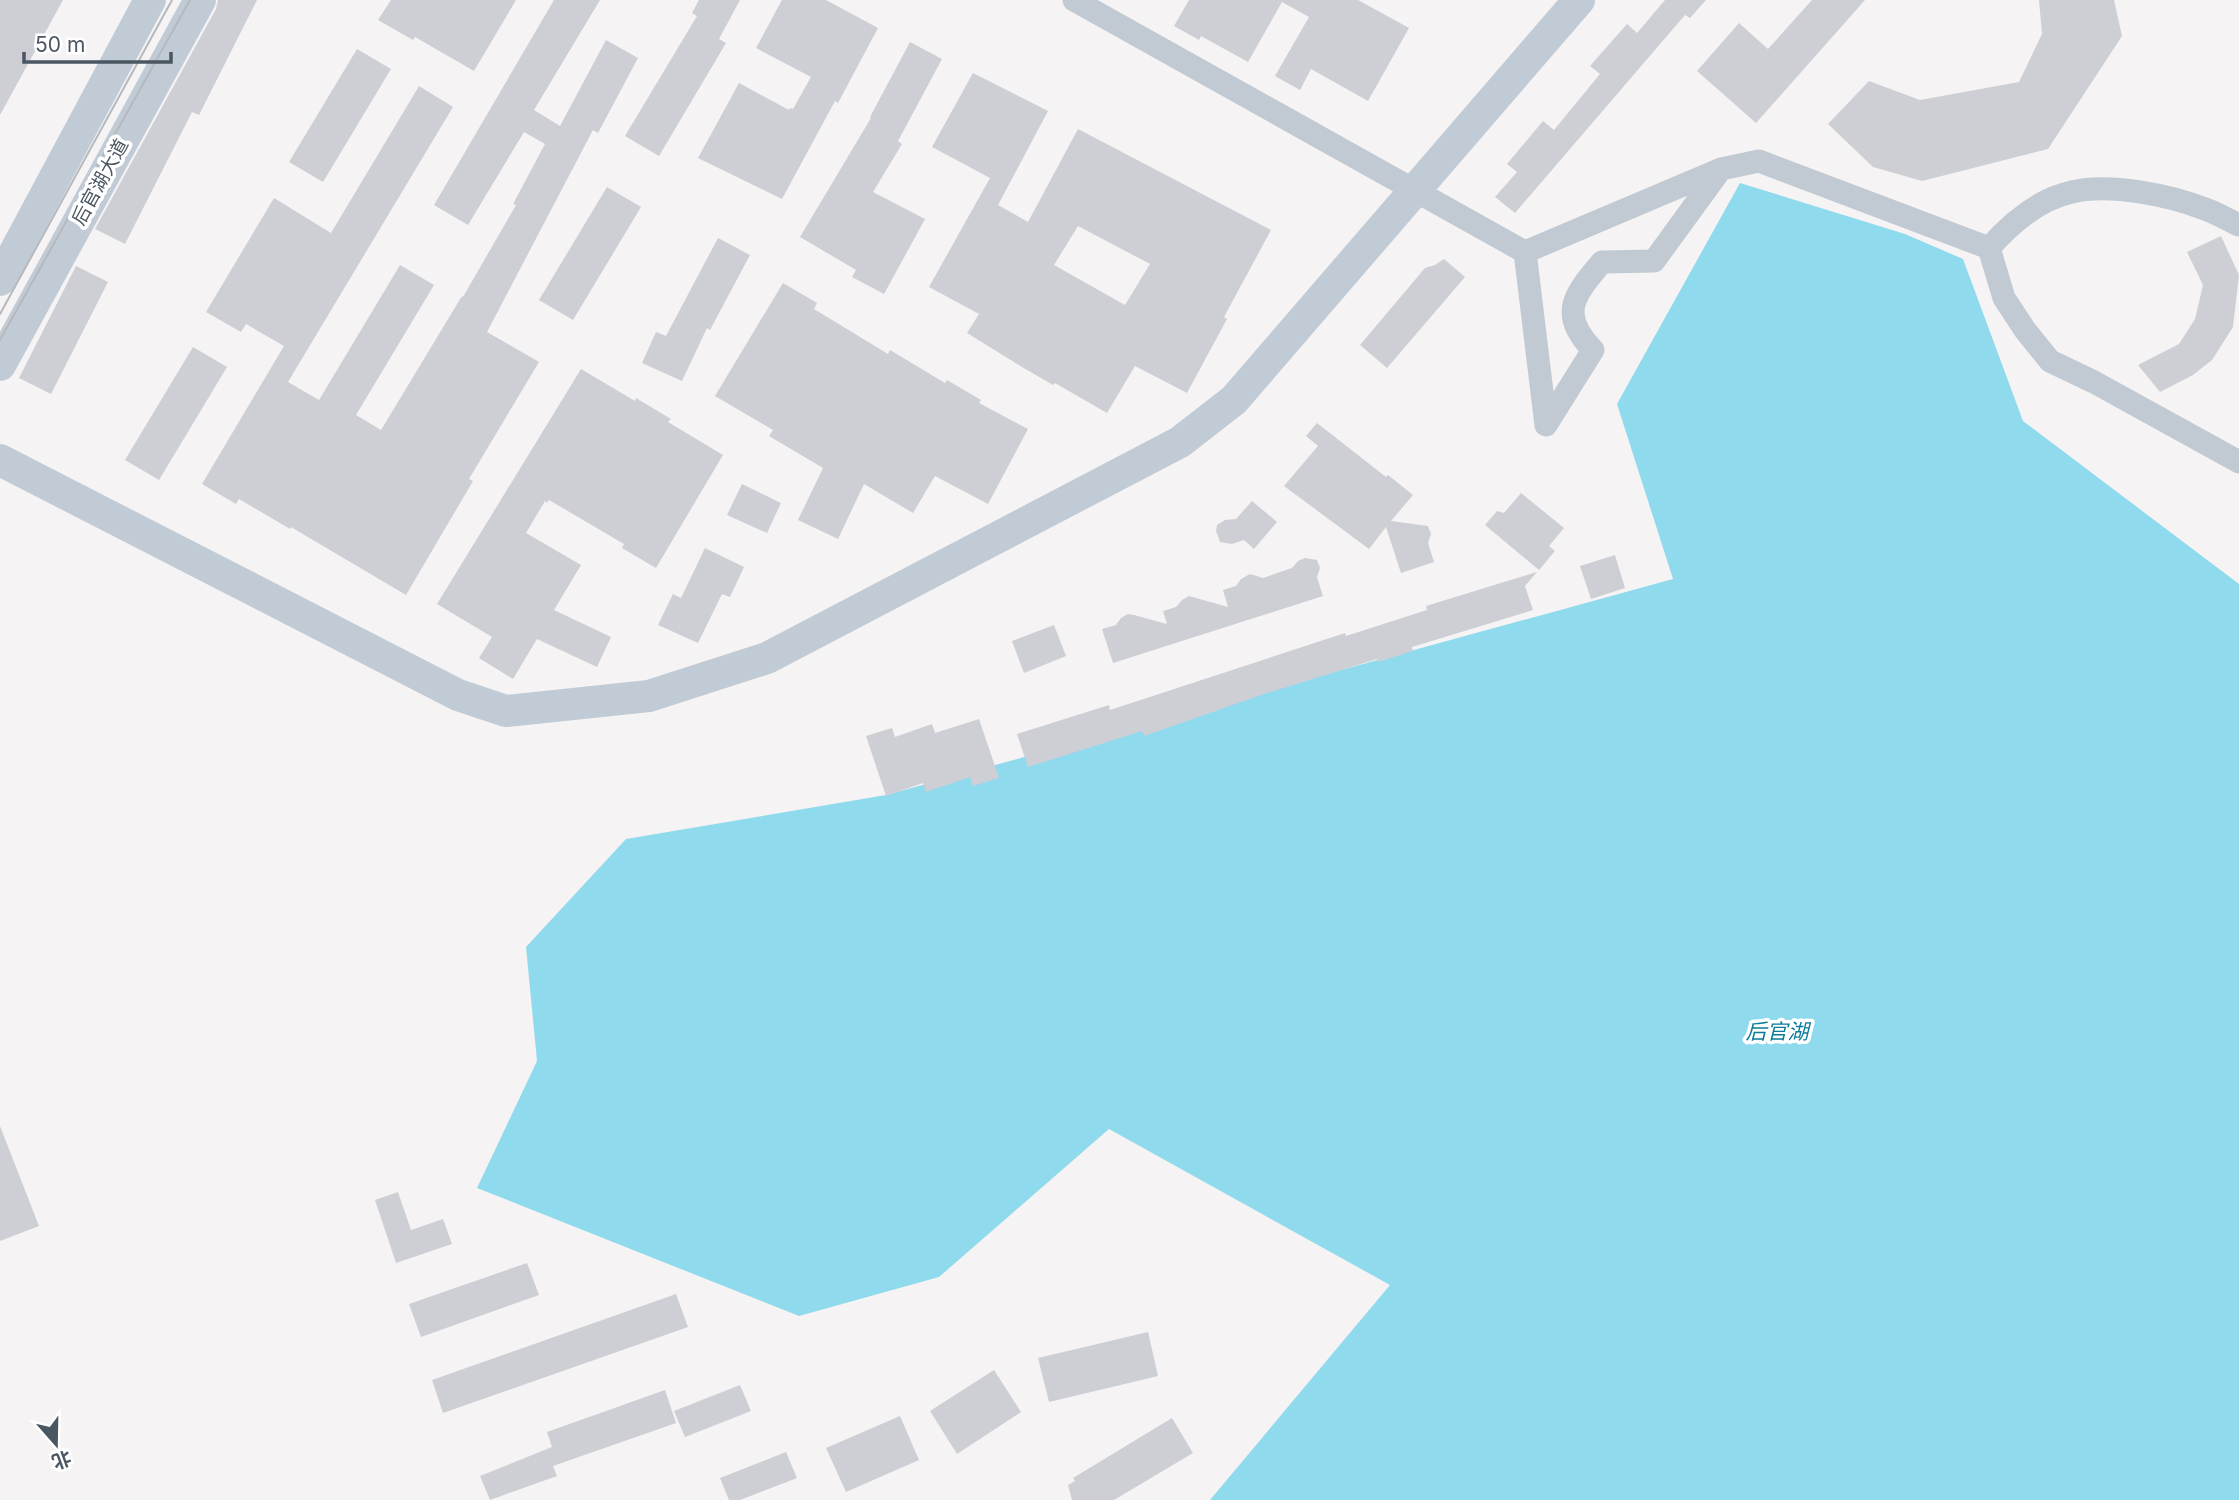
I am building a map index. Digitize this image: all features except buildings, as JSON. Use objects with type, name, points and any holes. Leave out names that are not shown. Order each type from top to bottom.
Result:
[{"type":"street","points":[[0,280],[150,0]]},
{"type":"street","name":"后官湖大道","points":[[0,365],[200,0]]},
{"type":"street","points":[[1074,0],[1525,252]]},
{"type":"street","points":[[0,460],[458,695],[506,711],[649,696],[768,658],[1180,442],[1234,400],[1579,0]]},
{"type":"street","points":[[1525,252],[1721,169],[1759,161],[1989,248]]},
{"type":"street","points":[[1525,252],[1546,425],[1593,350],[1579,335],[1572,312],[1579,288],[1602,262],[1654,261],[1721,169]]},
{"type":"street","points":[[1989,248],[2004,231],[2035,207],[2072,192],[2105,189],[2157,196],[2206,209],[2239,225]]},
{"type":"street","points":[[1989,248],[2004,298],[2050,361],[2094,382],[2239,462]]},
{"type":"water","name":"后官湖","points":[[1740,183],[1905,234],[1963,259],[2023,421],[2239,584],[2239,1500],[1210,1500],[1390,1285],[1109,1129],[939,1277],[799,1316],[477,1188],[537,1061],[526,947],[626,839],[886,795],[1673,579],[1617,404]]},
{"type":"tram line","points":[[0,314],[172,0]]},
{"type":"tram line","points":[[0,340],[190,0]]}]
